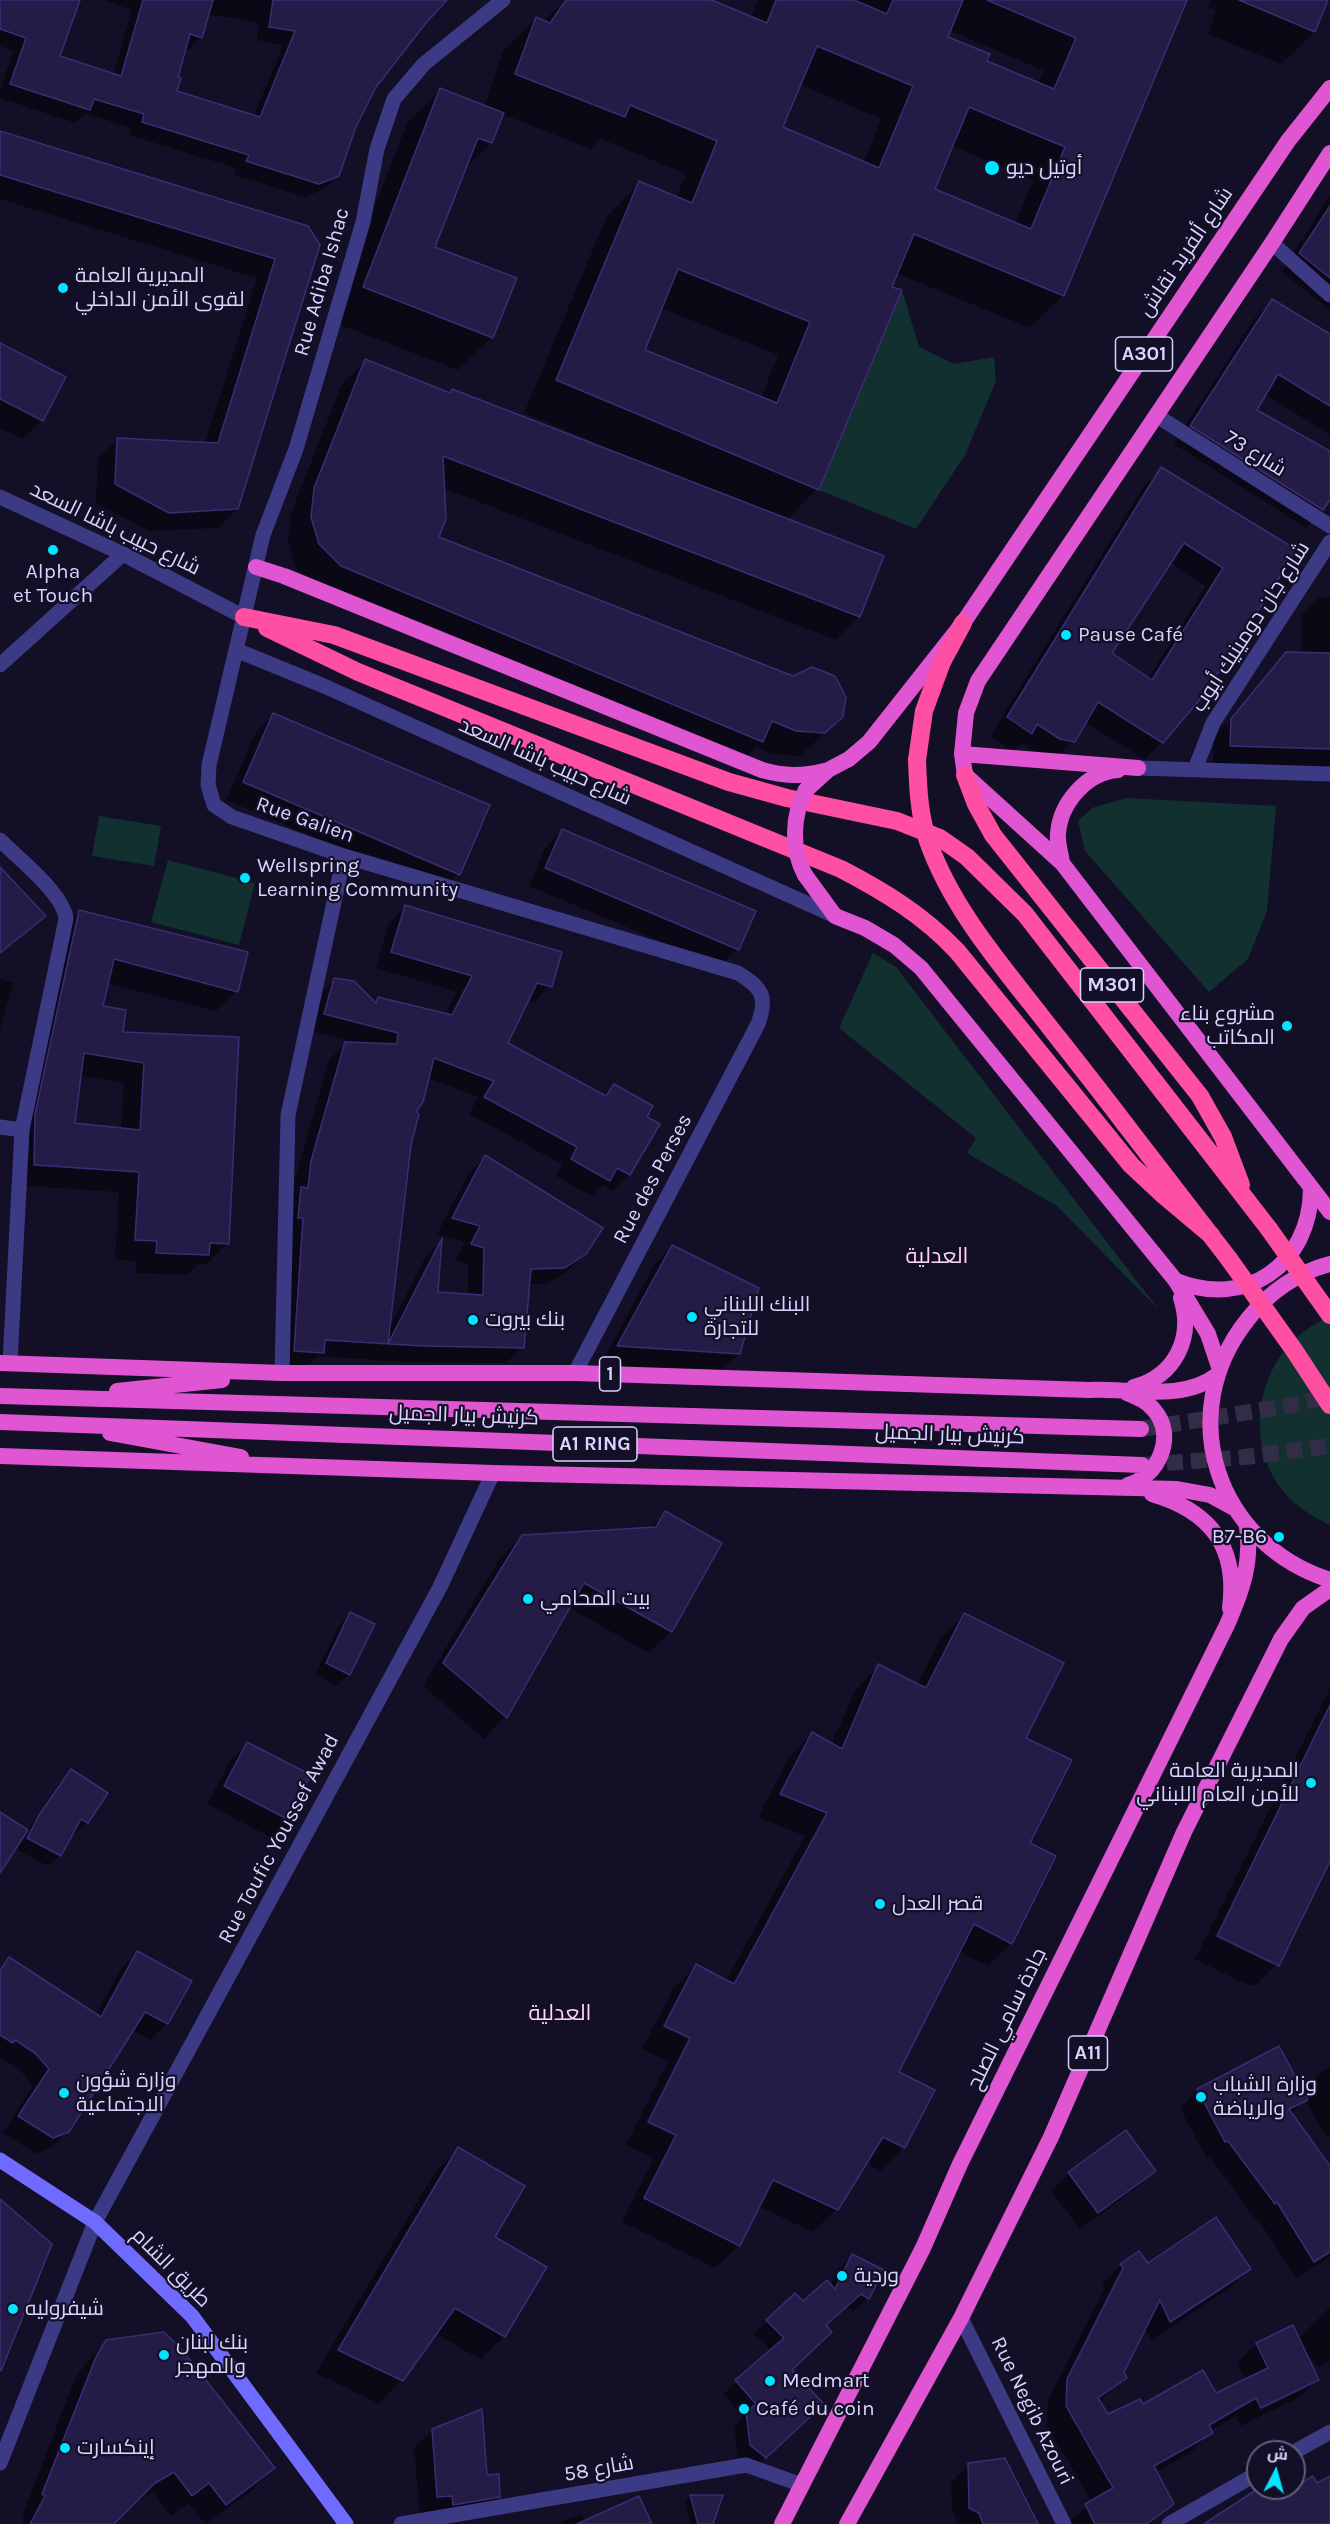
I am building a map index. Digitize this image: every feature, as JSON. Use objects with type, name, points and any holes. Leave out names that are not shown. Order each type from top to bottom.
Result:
[{"type":"highway","name":"شارع ألفريد نقاش","points":[[828,770],[849,759],[870,742],[963,623],[1288,141],[1330,88]]},
{"type":"highway","name":"A301","points":[[965,775],[962,754],[966,714],[978,681],[998,648],[1157,416],[1330,153]]},
{"type":"highway","points":[[256,567],[284,576],[762,770],[785,776],[807,776],[828,770]]},
{"type":"highway","points":[[244,617],[358,672],[841,869],[889,895],[935,928],[957,951],[1131,1165],[1211,1235]]},
{"type":"highway","points":[[244,617],[334,635],[729,782],[787,798],[882,816],[940,838],[974,863],[1025,914],[1247,1200]]},
{"type":"highway","points":[[963,623],[942,662],[924,711],[917,760],[919,801],[928,841],[948,884],[978,934],[1229,1259],[1294,1350],[1330,1406]]},
{"type":"highway","points":[[962,754],[1138,768]]},
{"type":"highway","points":[[1062,863],[1058,834],[1065,806],[1083,784],[1109,770],[1138,768]]},
{"type":"highway","points":[[828,770],[806,790],[800,800],[795,823],[796,851],[805,875],[835,916],[866,928],[894,945],[921,968],[1176,1281],[1208,1334],[1218,1371]]},
{"type":"highway","points":[[965,775],[1062,863],[1330,1212]]},
{"type":"highway","name":"M301","points":[[965,775],[976,804],[993,835],[1200,1096],[1223,1137],[1247,1200],[1330,1315]]},
{"type":"highway","points":[[1176,1281],[1199,1289],[1224,1290],[1248,1285],[1270,1274],[1288,1258],[1302,1237],[1309,1214],[1311,1190]]},
{"type":"highway","points":[[1330,1264],[1320,1266],[1287,1282],[1258,1305],[1235,1334],[1218,1371],[1210,1421],[1211,1444],[1224,1488],[1247,1527],[1275,1553],[1307,1573],[1330,1580]]},
{"type":"highway","points":[[1118,1389],[1138,1386],[1156,1379],[1171,1365],[1181,1349],[1186,1323],[1185,1310],[1176,1281]]},
{"type":"highway","name":"1","points":[[5,1363],[282,1373],[575,1373],[1156,1392],[1181,1390],[1209,1381],[1218,1371]]},
{"type":"highway","points":[[0,1388],[52,1398],[282,1373]]},
{"type":"highway","points":[[1118,1389],[1148,1404],[1160,1418],[1164,1433],[1162,1449],[1154,1468],[1147,1477],[1119,1488]]},
{"type":"highway","name":"كرنيش بيار الجميل","points":[[0,1396],[1141,1429]]},
{"type":"highway","name":"كرنيش بيار الجميل","points":[[0,1422],[48,1422],[1142,1465]]},
{"type":"highway","points":[[0,1426],[48,1422],[301,1468]]},
{"type":"highway","points":[[0,1456],[301,1468],[1119,1488],[1199,1492],[1222,1500],[1234,1508]]},
{"type":"highway","points":[[1119,1488],[1145,1492],[1181,1504],[1206,1522],[1222,1546],[1229,1565],[1231,1586],[1227,1625]]},
{"type":"highway","name":"جادة سامي الصلح","points":[[782,2524],[923,2248],[960,2164],[1227,1625],[1240,1596],[1248,1569],[1250,1544],[1247,1527]]},
{"type":"highway","name":"A11","points":[[847,2524],[962,2318],[1051,2138],[1184,1832],[1281,1639],[1303,1608],[1330,1589]]},
{"type":"main road","name":"طريق الشام","points":[[0,2160],[95,2222],[192,2316],[346,2524]]},
{"type":"street","name":"Rue Adiba Ishac","points":[[244,617],[263,535],[296,449],[360,233],[377,149],[394,99],[424,64],[502,0]]},
{"type":"street","points":[[1272,243],[1330,295]]},
{"type":"street","name":"شارع 73","points":[[1157,416],[1330,526]]},
{"type":"street","name":"شارع حبيب باشا السعد","points":[[0,497],[123,554],[244,617]]},
{"type":"street","name":"شارع جان دومينيك أيوب","points":[[1195,769],[1213,723],[1330,542]]},
{"type":"street","points":[[0,665],[123,554]]},
{"type":"street","name":"Rue Galien","points":[[244,617],[209,765],[208,785],[214,806],[232,817],[344,856],[738,973],[755,984],[762,993],[764,1003]]},
{"type":"street","name":"شارع حبيب باشا السعد","points":[[236,650],[324,686],[835,916]]},
{"type":"street","points":[[1138,768],[1330,774]]},
{"type":"street","points":[[0,840],[54,894],[65,915],[65,929],[22,1130],[5,1363]]},
{"type":"street","points":[[282,1373],[288,1114],[344,856]]},
{"type":"street","name":"Rue des Perses","points":[[575,1373],[758,1024],[764,1003]]},
{"type":"street","points":[[0,1127],[22,1130]]},
{"type":"street","name":"Rue Toufic Youssef Awad","points":[[0,2463],[95,2222],[440,1587],[494,1473]]},
{"type":"street","name":"Rue Negib Azouri","points":[[962,2318],[1064,2524]]},
{"type":"street","points":[[1306,2445],[1330,2432]]},
{"type":"street","name":"شارع 58","points":[[401,2524],[746,2465],[802,2485]]},
{"type":"street","points":[[1169,2524],[1246,2480]]},
{"type":"green space","points":[[902,290],[919,347],[954,364],[994,357],[996,381],[965,455],[916,529],[819,490]]},
{"type":"green space","points":[[1126,798],[1276,806],[1267,911],[1248,959],[1209,992],[1085,851],[1078,821],[1092,808]]},
{"type":"green space","points":[[99,816],[161,826],[154,866],[92,856]]},
{"type":"green space","points":[[168,860],[255,883],[239,945],[151,922]]},
{"type":"green space","points":[[873,953],[896,967],[1159,1310],[1057,1206],[967,1153],[976,1138],[839,1028]]},
{"type":"green space","points":[[1330,1317],[1330,1525],[1302,1509],[1279,1486],[1267,1463],[1261,1439],[1260,1414],[1265,1389],[1274,1366],[1289,1346],[1307,1329]]},
{"type":"building","points":[[0,0],[80,0],[60,56],[121,76],[143,0],[213,0],[202,38],[190,34],[178,77],[181,78],[177,91],[260,117],[295,31],[269,27],[273,0],[447,0],[376,87],[356,127],[339,176],[319,184],[246,161],[249,155],[142,122],[144,114],[94,99],[90,110],[10,84],[26,38],[0,29]]},
{"type":"building","points":[[566,0],[712,0],[767,23],[776,0],[854,0],[887,14],[893,0],[963,0],[948,37],[990,54],[987,61],[1054,89],[1076,38],[987,0],[1187,0],[1064,296],[914,234],[892,287],[902,290],[819,490],[556,380],[639,181],[692,203],[717,141],[630,105],[625,117],[515,74],[536,17],[550,23]],"holes":[[[817,46],[913,86],[879,168],[783,127]],[[969,107],[1065,147],[1031,229],[935,189]],[[678,269],[810,322],[777,403],[645,350]]]},
{"type":"building","points":[[1239,0],[1328,0],[1315,32]]},
{"type":"building","points":[[440,88],[504,113],[492,143],[478,138],[435,247],[517,278],[493,338],[363,287]]},
{"type":"building","points":[[0,131],[308,226],[320,245],[238,509],[169,513],[115,484],[117,438],[218,443],[275,259],[0,175]]},
{"type":"building","points":[[1330,206],[1330,278],[1299,253]]},
{"type":"building","points":[[1272,299],[1330,334],[1330,406],[1278,374],[1257,410],[1330,451],[1330,500],[1323,510],[1190,426]]},
{"type":"building","points":[[0,343],[66,377],[43,421],[0,399]]},
{"type":"building","points":[[365,359],[450,393],[452,389],[884,556],[860,617],[443,456],[446,519],[439,537],[793,676],[812,667],[835,676],[846,697],[843,717],[825,733],[796,731],[772,721],[763,742],[341,566],[319,544],[311,517],[314,488]]},
{"type":"building","points":[[1161,467],[1297,550],[1202,697],[1163,743],[1098,702],[1075,742],[1060,739],[1037,724],[1032,734],[1007,717]],"holes":[[[1184,543],[1223,568],[1152,680],[1112,653]]]},
{"type":"building","points":[[1286,652],[1330,653],[1330,749],[1230,746],[1231,719]]},
{"type":"building","points":[[273,713],[490,805],[460,875],[243,782]]},
{"type":"building","points":[[562,829],[756,911],[739,950],[545,868]]},
{"type":"building","points":[[0,867],[46,916],[0,953]]},
{"type":"building","points":[[405,905],[562,952],[552,987],[537,983],[508,1043],[606,1096],[614,1084],[653,1106],[647,1117],[660,1124],[630,1175],[617,1168],[610,1181],[571,1159],[577,1147],[484,1097],[494,1081],[434,1058],[423,1102],[416,1112],[419,1114],[411,1145],[388,1344],[325,1340],[324,1353],[294,1351],[303,1218],[298,1218],[301,1187],[308,1188],[311,1161],[345,1042],[397,1044],[398,1033],[324,1014],[334,978],[354,981],[376,1003],[378,997],[452,1015],[472,976],[391,952]]},
{"type":"building","points":[[79,910],[248,952],[238,992],[114,959],[103,1006],[126,1010],[123,1032],[239,1037],[229,1244],[210,1243],[209,1255],[156,1253],[157,1241],[135,1240],[139,1172],[34,1165],[35,1114]],"holes":[[[84,1053],[144,1063],[140,1130],[75,1123]]]},
{"type":"building","points":[[485,1155],[603,1228],[586,1254],[565,1268],[531,1269],[524,1348],[388,1344],[442,1238],[438,1292],[483,1295],[484,1248],[471,1244],[480,1226],[452,1218]]},
{"type":"building","name":"البنك اللبناني للتجارة","points":[[672,1245],[759,1288],[740,1354],[617,1346]]},
{"type":"building","name":"بيت المحامي","points":[[665,1511],[722,1543],[672,1632],[584,1583],[507,1718],[443,1663],[522,1535],[656,1527]]},
{"type":"building","points":[[350,1612],[375,1624],[350,1675],[326,1663]]},
{"type":"building","name":"قصر العدل","points":[[964,1613],[1064,1663],[1026,1738],[1072,1760],[1030,1843],[1056,1856],[1012,1944],[974,1924],[899,2072],[935,2090],[905,2148],[883,2137],[838,2210],[773,2180],[740,2246],[644,2198],[676,2135],[648,2122],[690,2038],[664,2026],[696,1964],[734,1984],[827,1813],[780,1794],[812,1732],[842,1749],[878,1664],[926,1688]]},
{"type":"building","name":"المديرية العامة للأمن العام اللبناني","points":[[1330,1705],[1330,1861],[1279,1966],[1217,1936]]},
{"type":"building","points":[[247,1742],[311,1775],[304,1787],[311,1790],[297,1818],[292,1815],[289,1820],[224,1786]]},
{"type":"building","points":[[71,1769],[108,1793],[88,1823],[81,1819],[61,1856],[27,1838],[39,1815]]},
{"type":"building","points":[[0,1812],[28,1830],[0,1873]]},
{"type":"building","points":[[137,1951],[192,1981],[168,2024],[145,2012],[69,2132],[53,2138],[18,2116],[49,2069],[35,2053],[15,2040],[13,2043],[0,2035],[0,1971],[9,1957],[101,2017]]},
{"type":"building","points":[[1279,2046],[1308,2100],[1289,2109],[1330,2166],[1330,2252],[1314,2262],[1277,2202],[1275,2204],[1228,2141],[1225,2142],[1197,2089]]},
{"type":"building","points":[[1126,2130],[1156,2171],[1098,2213],[1068,2172]]},
{"type":"building","points":[[458,2147],[525,2186],[495,2237],[547,2267],[505,2337],[455,2308],[403,2381],[338,2350]]},
{"type":"building","name":"شيفروليه","points":[[0,2199],[52,2244],[1,2371],[0,2371]]},
{"type":"building","points":[[1216,2217],[1251,2269],[1170,2322],[1160,2300],[1124,2372],[1127,2378],[1098,2398],[1108,2414],[1140,2399],[1143,2404],[1203,2370],[1216,2393],[1268,2368],[1256,2343],[1293,2325],[1319,2380],[1261,2408],[1256,2398],[1209,2425],[1213,2433],[1154,2466],[1174,2504],[1147,2524],[1095,2524],[1085,2504],[1113,2488],[1066,2406],[1067,2379],[1123,2268],[1120,2264],[1139,2251],[1148,2263]]},
{"type":"building","points":[[852,2254],[884,2270],[869,2299],[861,2294],[826,2325],[832,2332],[792,2370],[824,2404],[766,2458],[750,2445],[746,2412],[756,2404],[735,2380],[784,2338],[766,2320],[795,2293],[803,2301],[827,2280],[835,2289]]},
{"type":"building","points":[[164,2332],[183,2351],[275,2468],[226,2505],[209,2483],[192,2496],[174,2472],[155,2483],[114,2524],[30,2524],[45,2496],[42,2494],[96,2357],[106,2340]]},
{"type":"building","points":[[482,2409],[487,2475],[499,2474],[500,2497],[453,2505],[452,2496],[437,2497],[432,2429]]},
{"type":"building","points":[[1005,2458],[1038,2524],[983,2524],[979,2513],[969,2508],[968,2463]]},
{"type":"building","points":[[1313,2476],[1317,2483],[1330,2476],[1330,2524],[1204,2524],[1246,2497],[1246,2500],[1306,2500],[1306,2480]]},
{"type":"building","points":[[690,2495],[723,2495],[713,2524],[698,2524]]},
{"type":"building","points":[[639,2496],[652,2524],[577,2524]]},
{"type":"tunnel","points":[[1141,1429],[1287,1406],[1330,1396]]},
{"type":"tunnel","points":[[1143,1465],[1245,1457],[1330,1446]]},
{"type":"place","name":"أوتيل ديو","points":[[992,168]]},
{"type":"place","name":"المديرية العامة لقوى الأمن الداخلي","points":[[63,288]]},
{"type":"place","name":"Alpha et Touch","points":[[53,550]]},
{"type":"place","name":"Pause Café","points":[[1066,635]]},
{"type":"place","name":"Wellspring Learning Community","points":[[245,878]]},
{"type":"place","name":"مشروع بناء المكاتب","points":[[1287,1026]]},
{"type":"place","name":"البنك اللبناني للتجارة","points":[[692,1317]]},
{"type":"place","name":"بنك بيروت","points":[[473,1320]]},
{"type":"place","name":"B7-B6","points":[[1279,1537]]},
{"type":"place","name":"بيت المحامي","points":[[528,1599]]},
{"type":"place","name":"المديرية العامة للأمن العام اللبناني","points":[[1311,1783]]},
{"type":"place","name":"قصر العدل","points":[[880,1904]]},
{"type":"place","name":"وزارة شؤون الاجتماعية","points":[[64,2093]]},
{"type":"place","name":"وزارة الشباب والرياضة","points":[[1201,2097]]},
{"type":"place","name":"وردية","points":[[842,2276]]},
{"type":"place","name":"شيفروليه","points":[[13,2309]]},
{"type":"place","name":"بنك لبنان والمهجر","points":[[164,2355]]},
{"type":"place","name":"Medmart","points":[[770,2381]]},
{"type":"place","name":"Café du coin","points":[[744,2409]]},
{"type":"place","name":"إينكسارت","points":[[65,2448]]},
{"type":"district","name":"العدلية","points":[[937,1257]]},
{"type":"district","name":"العدلية","points":[[560,2014]]}]
